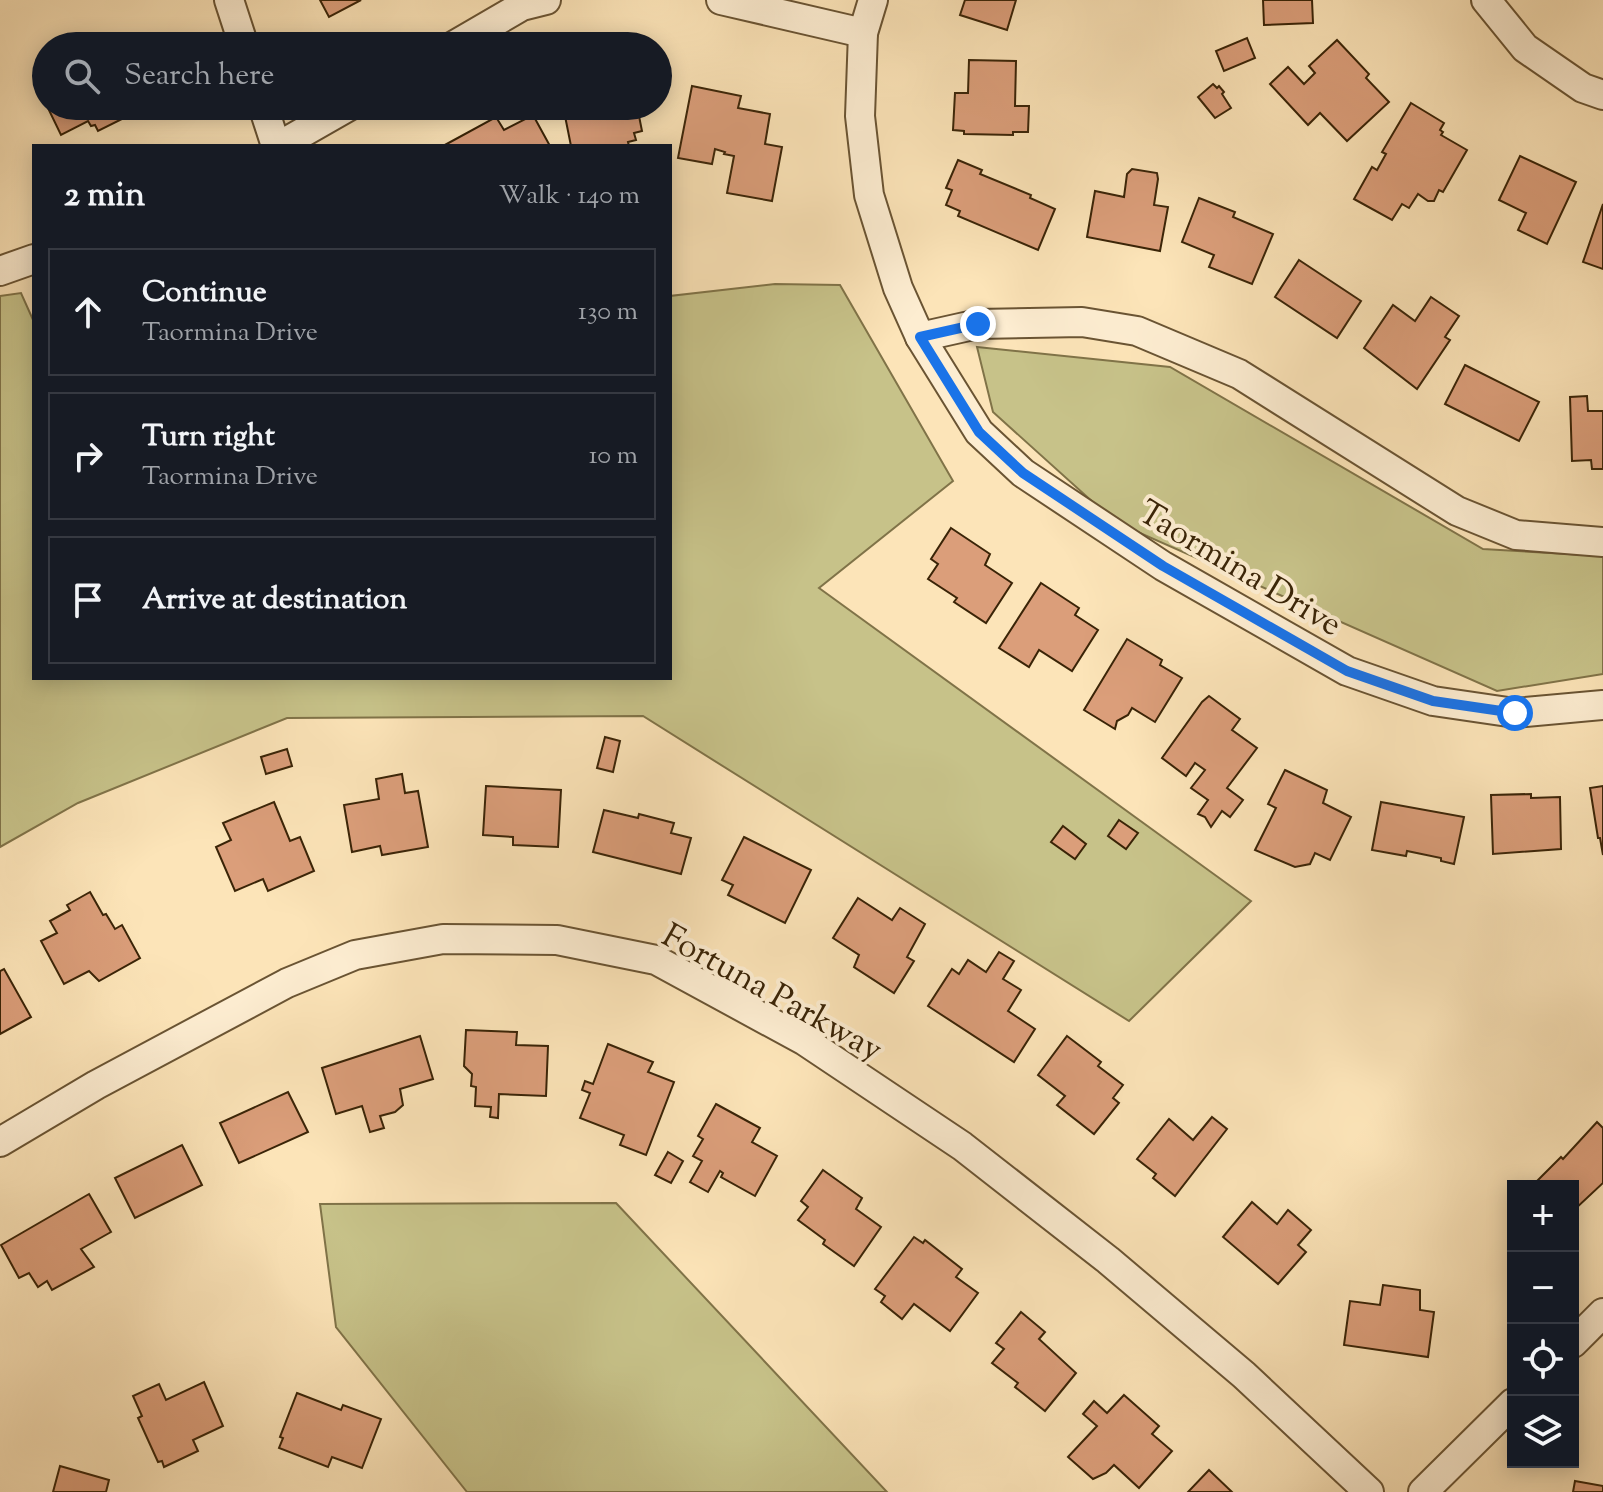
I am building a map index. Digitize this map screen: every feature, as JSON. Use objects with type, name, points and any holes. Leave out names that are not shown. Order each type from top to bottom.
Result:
[{"type":"street","points":[[229,0],[239,32]]},
{"type":"street","points":[[477,32],[522,6],[546,0]]},
{"type":"street","points":[[721,0],[863,33]]},
{"type":"street","name":"Taormina Drive","points":[[873,0],[863,33],[860,116],[869,195],[898,288],[920,337],[979,432],[1023,473],[1163,566],[1347,671],[1433,701],[1515,713],[1603,705]]},
{"type":"street","points":[[1486,0],[1525,48],[1583,88],[1603,95]]},
{"type":"street","points":[[268,120],[277,144]]},
{"type":"street","points":[[282,144],[324,120]]},
{"type":"street","points":[[0,271],[32,260]]},
{"type":"street","points":[[920,337],[978,324],[1082,322],[1137,331],[1239,374],[1457,511],[1516,535],[1603,542]]},
{"type":"street","name":"Fortuna Parkway","points":[[0,1142],[96,1085],[287,983],[355,955],[443,939],[557,940],[656,960],[805,1041],[962,1146],[1108,1260],[1244,1375],[1369,1492]]},
{"type":"street","points":[[1579,1337],[1603,1313]]},
{"type":"street","points":[[1423,1492],[1507,1409]]},
{"type":"shaded area","points":[[775,284],[840,285],[953,481],[819,588],[1251,901],[1129,1021],[643,716],[287,718],[78,803],[0,847],[0,296],[21,293],[32,318],[32,680],[672,680],[672,296]]},
{"type":"shaded area","points":[[977,347],[1170,367],[1483,549],[1603,556],[1603,674],[1497,691],[1115,522],[993,412]]},
{"type":"shaded area","points":[[616,1203],[887,1492],[467,1492],[336,1327],[320,1204]]},
{"type":"building","points":[[320,0],[361,0],[329,17]]},
{"type":"building","points":[[965,0],[1016,0],[1007,30],[960,15]]},
{"type":"building","points":[[1263,0],[1312,0],[1313,23],[1264,25]]},
{"type":"building","points":[[1247,38],[1255,58],[1224,71],[1216,51]]},
{"type":"building","points":[[1337,40],[1369,74],[1366,78],[1389,102],[1347,141],[1320,113],[1308,125],[1270,84],[1288,67],[1304,84],[1315,73],[1309,66]]},
{"type":"building","points":[[969,60],[1016,61],[1015,106],[1029,106],[1028,132],[1013,132],[1013,135],[964,134],[964,131],[953,130],[955,93],[968,93]]},
{"type":"building","points":[[1213,84],[1224,92],[1222,94],[1231,108],[1215,118],[1198,97]]},
{"type":"building","points":[[692,86],[741,96],[738,108],[770,114],[765,144],[782,147],[772,201],[727,193],[734,156],[715,149],[712,164],[678,158]]},
{"type":"building","points":[[1411,103],[1444,123],[1441,135],[1467,150],[1443,192],[1439,190],[1434,201],[1428,201],[1418,194],[1409,208],[1402,204],[1392,220],[1354,199],[1372,167],[1377,170],[1386,154],[1382,152]]},
{"type":"building","points":[[54,120],[120,120],[98,131],[88,121],[61,135]]},
{"type":"building","points":[[491,120],[498,120],[504,130],[523,120],[536,120],[549,144],[447,144]]},
{"type":"building","points":[[566,120],[640,120],[642,131],[634,133],[636,140],[628,144],[571,144]]},
{"type":"building","points":[[1520,156],[1576,182],[1547,244],[1518,230],[1526,213],[1499,200]]},
{"type":"building","points":[[958,160],[982,170],[980,174],[1031,195],[1030,198],[1055,209],[1038,250],[958,216],[960,211],[946,205],[952,190],[946,188]]},
{"type":"building","points":[[1132,169],[1157,173],[1154,205],[1168,207],[1160,251],[1087,237],[1095,191],[1124,197],[1127,174]]},
{"type":"building","points":[[1199,198],[1235,212],[1233,217],[1273,234],[1252,284],[1209,267],[1214,255],[1182,242]]},
{"type":"building","points":[[1603,204],[1603,269],[1583,262]]},
{"type":"building","points":[[1299,260],[1361,301],[1337,338],[1275,297]]},
{"type":"building","points":[[1431,297],[1459,316],[1445,337],[1450,340],[1417,389],[1364,348],[1393,305],[1415,321]]},
{"type":"building","points":[[1465,365],[1539,402],[1519,441],[1445,404]]},
{"type":"building","points":[[1587,396],[1588,411],[1603,411],[1603,469],[1592,469],[1591,460],[1572,461],[1570,397]]},
{"type":"building","points":[[951,528],[990,554],[985,565],[1012,583],[986,623],[954,602],[957,598],[928,579],[938,564],[931,559]]},
{"type":"building","points":[[1041,583],[1079,608],[1075,615],[1098,630],[1072,671],[1039,650],[1029,667],[999,648]]},
{"type":"building","points":[[1127,639],[1162,660],[1160,665],[1182,678],[1155,722],[1132,708],[1128,715],[1117,721],[1115,729],[1084,710]]},
{"type":"building","points":[[1209,696],[1240,719],[1232,730],[1257,748],[1227,788],[1243,800],[1230,817],[1222,811],[1211,827],[1205,817],[1198,814],[1208,800],[1191,788],[1205,770],[1195,763],[1186,776],[1162,758]]},
{"type":"building","points":[[605,737],[620,741],[613,772],[597,768]]},
{"type":"building","points":[[287,749],[292,766],[266,774],[261,757]]},
{"type":"building","points":[[1285,770],[1327,790],[1323,803],[1351,817],[1330,860],[1315,853],[1310,864],[1295,867],[1255,850],[1276,808],[1268,804]]},
{"type":"building","points":[[402,774],[405,793],[418,791],[428,847],[382,855],[380,846],[352,852],[344,805],[379,799],[376,779]]},
{"type":"building","points":[[486,786],[561,790],[558,847],[513,845],[513,837],[483,835]]},
{"type":"building","points":[[1603,786],[1603,855],[1590,788]]},
{"type":"building","points":[[1531,794],[1531,798],[1560,797],[1561,849],[1493,854],[1491,795]]},
{"type":"building","points":[[274,802],[290,841],[300,837],[314,871],[268,891],[263,879],[235,891],[216,847],[231,840],[223,823]]},
{"type":"building","points":[[1381,802],[1464,817],[1454,864],[1407,851],[1406,856],[1372,850]]},
{"type":"building","points":[[604,810],[638,818],[639,814],[674,823],[671,833],[691,838],[681,874],[593,852]]},
{"type":"building","points":[[1119,820],[1138,833],[1126,849],[1108,836]]},
{"type":"building","points":[[1063,826],[1086,844],[1075,859],[1051,842]]},
{"type":"building","points":[[744,837],[811,870],[785,923],[728,895],[733,885],[722,880]]},
{"type":"building","points":[[90,892],[115,929],[122,925],[140,958],[99,981],[89,971],[64,984],[41,941],[57,933],[50,921],[70,910],[67,905]]},
{"type":"building","points":[[858,898],[892,920],[900,908],[925,924],[907,957],[914,961],[894,993],[854,967],[859,955],[833,938]]},
{"type":"building","points":[[999,952],[1014,961],[1003,979],[1021,990],[1008,1011],[1035,1029],[1014,1062],[928,1006],[952,969],[959,974],[968,960],[986,972]]},
{"type":"building","points":[[4,969],[31,1017],[0,1034],[0,971]]},
{"type":"building","points":[[466,1030],[517,1032],[516,1045],[548,1046],[546,1096],[499,1094],[498,1118],[490,1117],[491,1107],[475,1106],[476,1087],[471,1086],[472,1074],[464,1066]]},
{"type":"building","points":[[420,1036],[433,1079],[400,1089],[403,1105],[395,1112],[380,1116],[384,1128],[370,1132],[362,1106],[336,1114],[322,1068]]},
{"type":"building","points":[[1067,1036],[1101,1062],[1098,1066],[1123,1085],[1113,1098],[1119,1103],[1094,1134],[1057,1105],[1065,1096],[1038,1075]]},
{"type":"building","points":[[608,1044],[653,1062],[648,1072],[674,1082],[646,1155],[620,1145],[624,1135],[580,1118],[590,1093],[582,1090],[585,1081],[593,1084]]},
{"type":"building","points":[[288,1092],[308,1132],[239,1163],[220,1123]]},
{"type":"building","points":[[716,1104],[760,1128],[752,1142],[777,1156],[755,1196],[721,1177],[723,1173],[720,1171],[708,1192],[690,1182],[702,1161],[693,1156],[703,1139],[698,1136]]},
{"type":"building","points":[[1212,1117],[1227,1129],[1175,1196],[1153,1178],[1156,1174],[1137,1159],[1169,1119],[1193,1140]]},
{"type":"building","points":[[1597,1122],[1603,1128],[1603,1183],[1579,1205],[1579,1180],[1538,1180],[1561,1157],[1563,1159]]},
{"type":"building","points":[[182,1145],[202,1185],[135,1218],[115,1178]]},
{"type":"building","points":[[668,1152],[683,1161],[671,1183],[655,1175]]},
{"type":"building","points":[[823,1170],[862,1198],[856,1209],[881,1227],[854,1266],[823,1244],[825,1240],[798,1220],[808,1207],[801,1201]]},
{"type":"building","points":[[89,1194],[111,1232],[81,1249],[94,1267],[52,1290],[47,1281],[38,1287],[29,1273],[19,1278],[1,1245]]},
{"type":"building","points":[[1252,1202],[1277,1224],[1288,1210],[1311,1230],[1298,1245],[1306,1252],[1278,1284],[1223,1237]]},
{"type":"building","points":[[914,1237],[923,1243],[925,1240],[962,1269],[956,1277],[978,1293],[950,1331],[914,1304],[902,1319],[881,1302],[885,1296],[875,1289]]},
{"type":"building","points":[[1383,1285],[1420,1290],[1420,1310],[1434,1312],[1428,1357],[1344,1345],[1350,1301],[1380,1305]]},
{"type":"building","points":[[1021,1312],[1045,1332],[1039,1339],[1076,1373],[1045,1411],[1015,1387],[1018,1383],[992,1363],[1004,1349],[996,1343]]},
{"type":"building","points":[[204,1382],[223,1426],[193,1440],[198,1451],[164,1467],[162,1461],[158,1462],[138,1418],[142,1416],[133,1396],[159,1384],[166,1400]]},
{"type":"building","points":[[297,1393],[341,1410],[343,1405],[381,1419],[362,1468],[332,1457],[328,1467],[279,1448],[283,1438],[280,1437]]},
{"type":"building","points":[[1124,1395],[1159,1426],[1152,1434],[1172,1451],[1139,1488],[1114,1465],[1093,1479],[1068,1457],[1097,1426],[1083,1414],[1094,1401],[1107,1413]]},
{"type":"building","points":[[60,1466],[109,1480],[106,1492],[53,1492]]},
{"type":"building","points":[[1209,1470],[1232,1492],[1188,1492]]},
{"type":"building","points":[[1575,1481],[1603,1486],[1603,1492],[1573,1492]]},
{"type":"route","points":[[978,324],[920,337],[979,432],[1023,473],[1163,566],[1347,671],[1433,701],[1515,713]]}]
